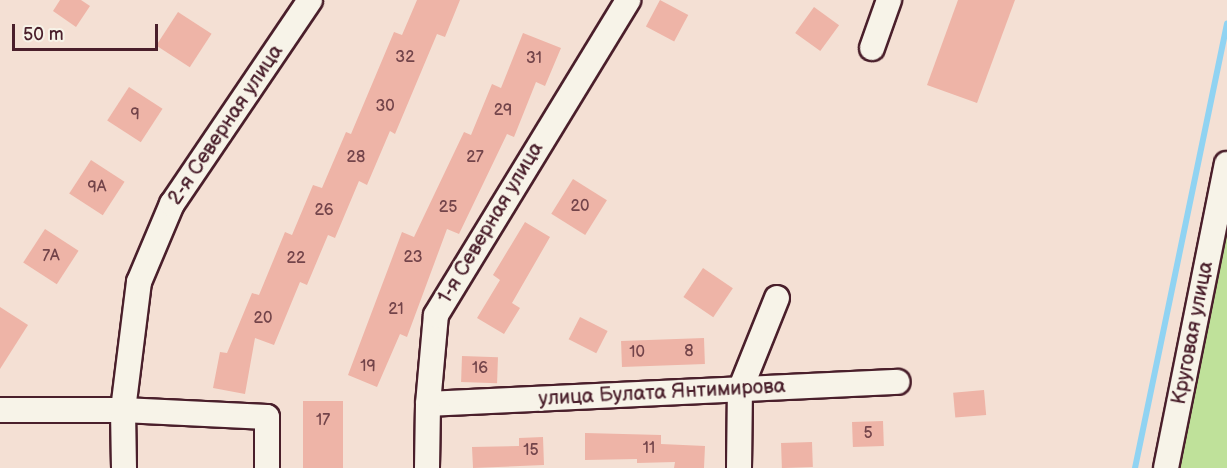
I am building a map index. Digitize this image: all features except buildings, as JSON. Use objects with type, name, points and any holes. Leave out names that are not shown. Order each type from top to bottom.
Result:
[{"type":"street","name":"2-я Северная улица","points":[[124,468],[123,410],[139,282],[172,204],[310,0]]},
{"type":"street","name":"1-я Северная улица","points":[[427,468],[428,404],[436,315],[628,0]]},
{"type":"street","points":[[872,48],[889,0]]},
{"type":"street","name":"Круговая улица","points":[[1166,468],[1227,164]]},
{"type":"street","points":[[740,468],[740,390],[777,298]]},
{"type":"street","name":"улица Булата Янтимирова","points":[[428,404],[897,382]]},
{"type":"street","points":[[0,410],[123,410],[267,417],[267,468]]},
{"type":"green space","points":[[1227,226],[1227,468],[1177,468],[1202,344]]},
{"type":"waterway","points":[[1135,468],[1227,23]]}]
